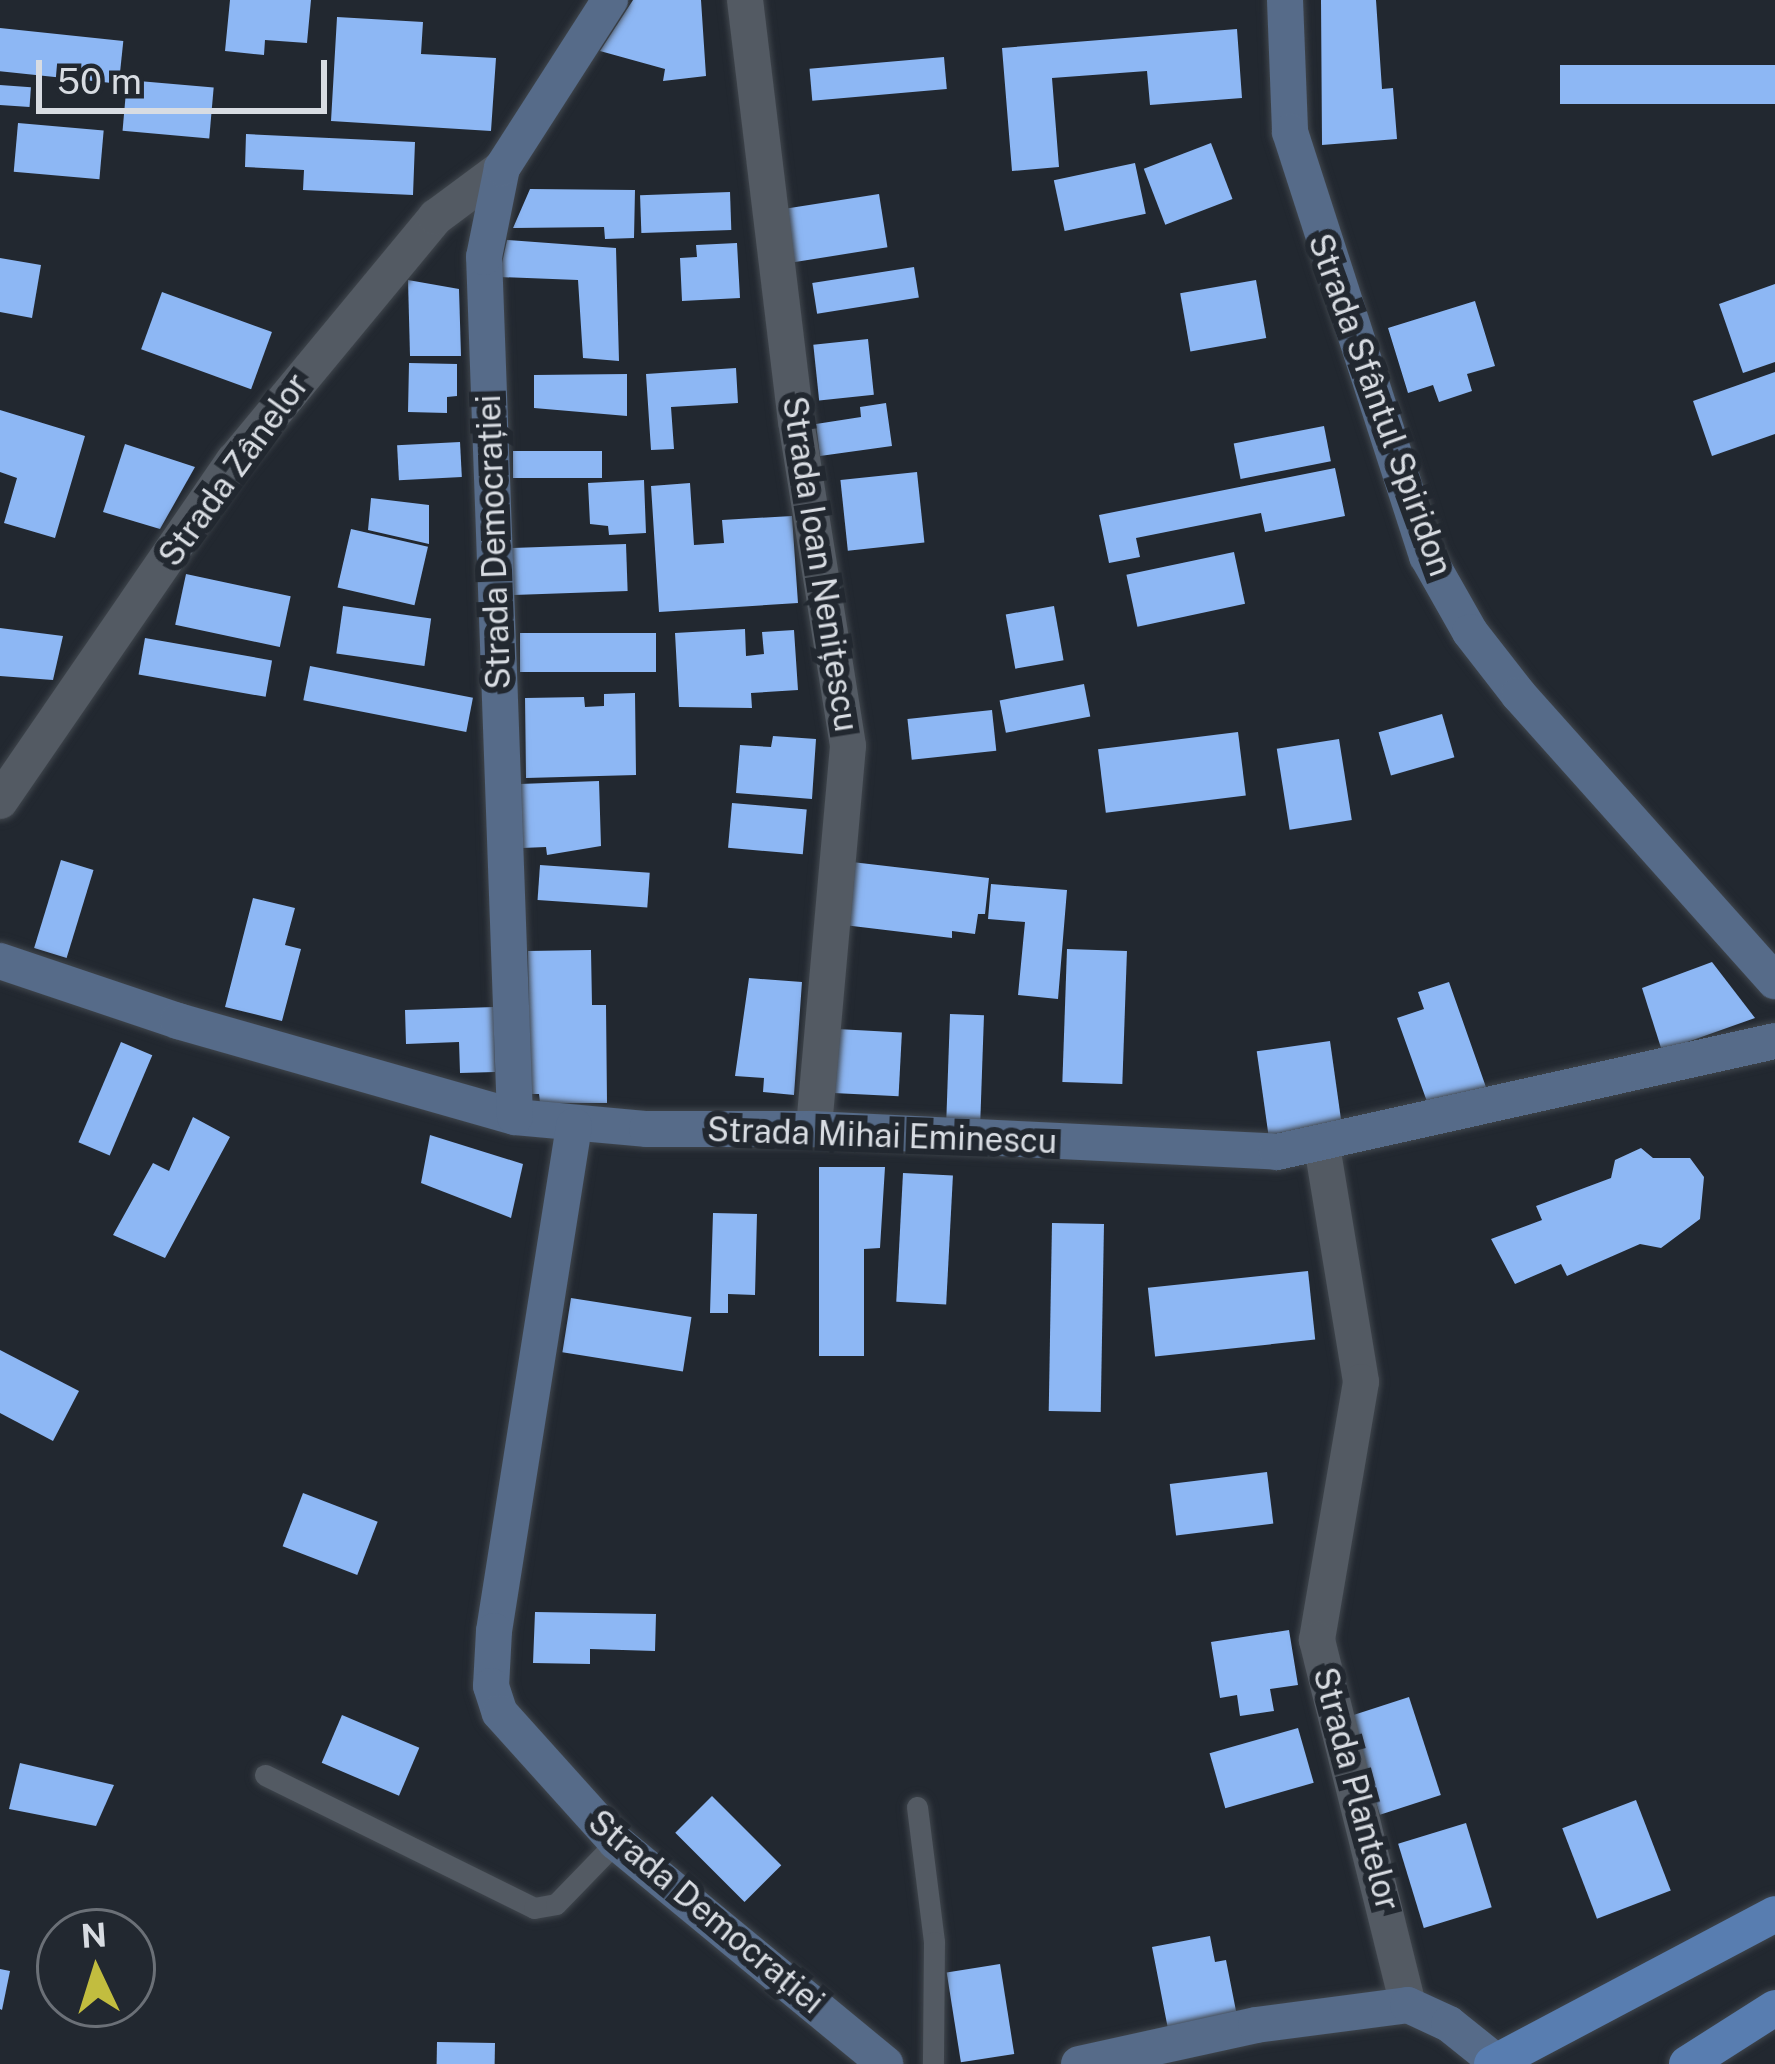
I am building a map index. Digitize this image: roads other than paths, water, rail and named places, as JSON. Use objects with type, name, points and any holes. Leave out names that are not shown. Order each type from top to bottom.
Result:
[{"type":"main road","points":[[1496,2063],[1775,1914]]},
{"type":"main road","points":[[1687,2064],[1775,2008]]},
{"type":"street","name":"Strada Democrației","points":[[514,1118],[484,257],[502,168],[610,0]]},
{"type":"street","name":"Strada Ioan Nenițescu","points":[[745,0],[796,421],[848,746],[814,1129]]},
{"type":"street","name":"Strada Sfântul Spiridon","points":[[1286,0],[1290,132],[1308,203],[1427,556],[1470,632],[1519,695],[1775,981]]},
{"type":"street","name":"Strada Zânelor","points":[[0,801],[234,461],[436,217],[502,168]]},
{"type":"street","name":"Strada Mihai Eminescu","points":[[0,961],[178,1022],[514,1118],[574,1126],[814,1129],[1238,1154],[1322,1146],[1775,1041]]},
{"type":"street","name":"Strada Democrației","points":[[574,1126],[491,1686],[517,1737],[616,1842],[886,2064]]},
{"type":"street","name":"Strada Plantelor","points":[[1322,1146],[1361,1382],[1317,1640],[1408,2005]]},
{"type":"street","points":[[1079,2064],[1256,2026],[1408,2005],[1449,2024],[1496,2063]]},
{"type":"lane","points":[[266,1774],[534,1908],[556,1904],[616,1842]]},
{"type":"lane","points":[[917,1807],[934,1942],[934,2064]]}]
